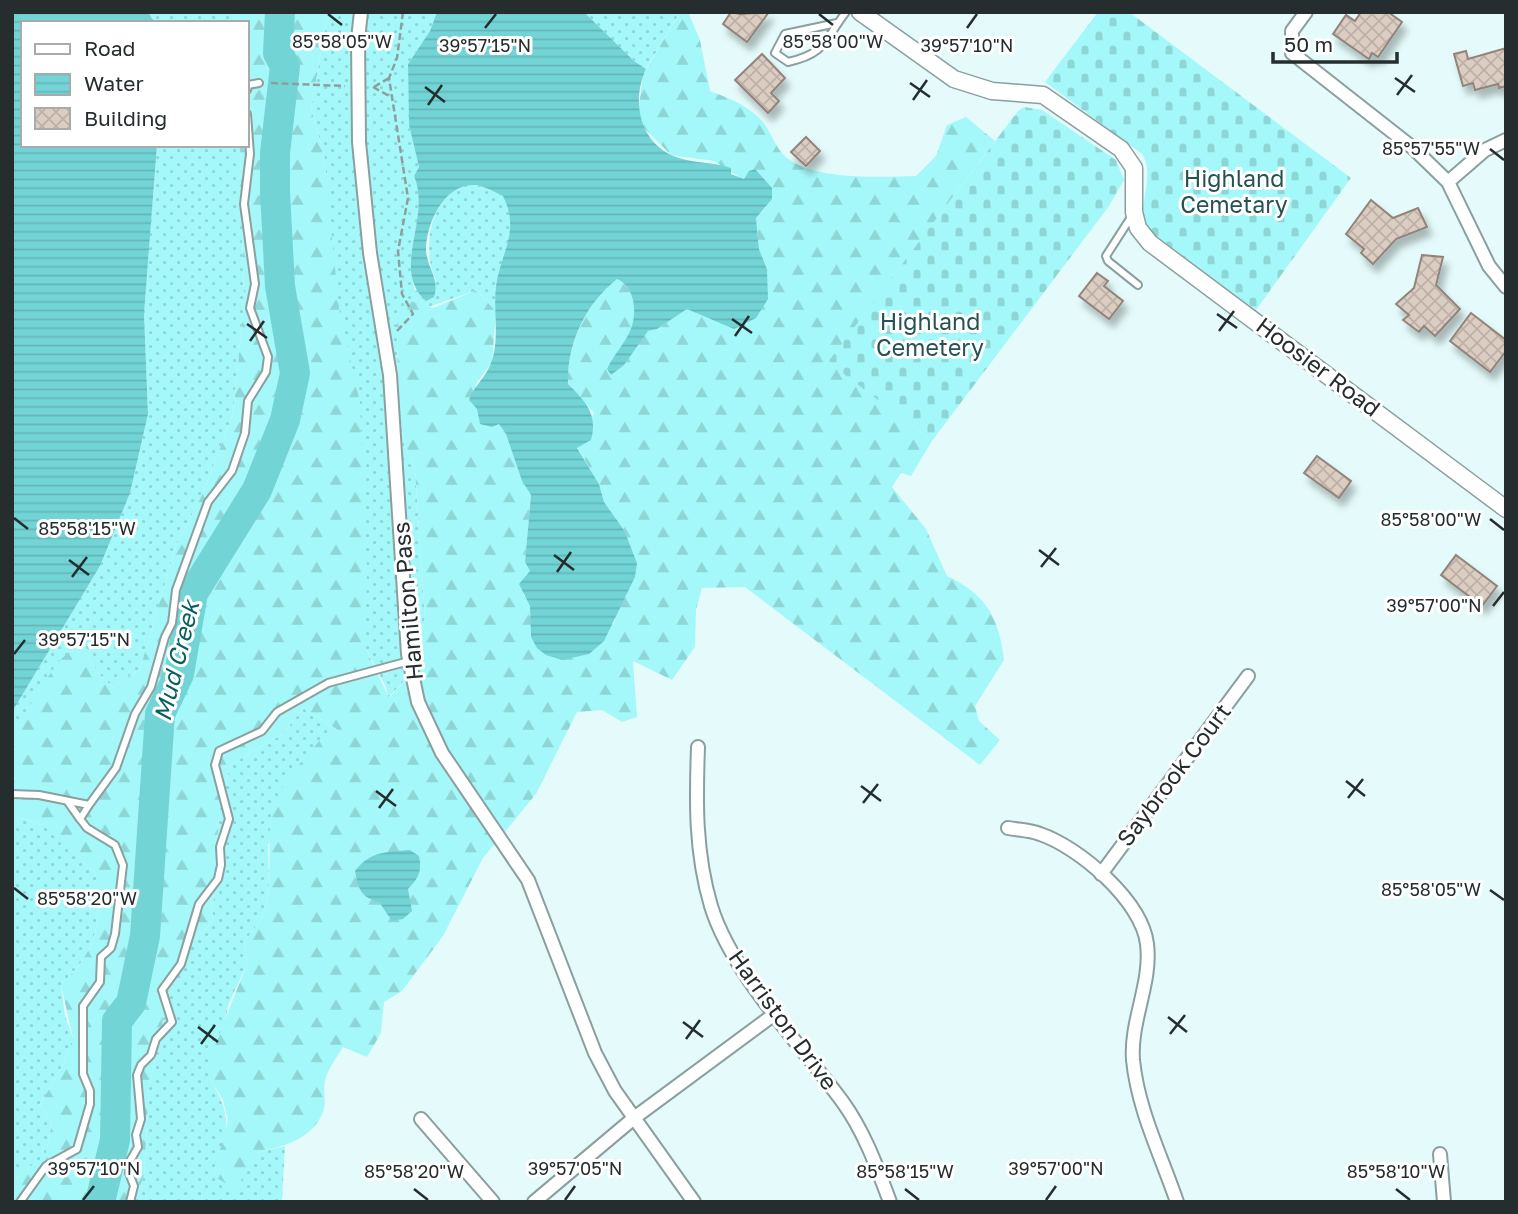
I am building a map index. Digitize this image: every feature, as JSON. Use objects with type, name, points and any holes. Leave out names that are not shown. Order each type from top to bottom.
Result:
[{"type":"street","name":"Hamilton Pass","points":[[361,12],[358,38],[359,142],[370,253],[398,460],[409,661],[426,724],[528,880],[596,1053],[634,1118],[694,1202]]},
{"type":"street","name":"Hoosier Road","points":[[860,12],[954,79],[992,91],[1043,95],[1121,149],[1134,168],[1134,212],[1138,228],[1150,243],[1506,509]]},
{"type":"street","points":[[1306,12],[1292,31],[1292,53],[1412,148],[1448,182],[1489,265],[1506,287]]},
{"type":"street","points":[[1448,182],[1485,150],[1506,140]]},
{"type":"street","name":"Saybrook Court","points":[[1101,874],[1248,676]]},
{"type":"street","name":"Harriston Drive","points":[[698,747],[696,838],[712,908],[732,952],[848,1111],[874,1158],[890,1202]]},
{"type":"street","points":[[1008,828],[1047,837],[1101,874],[1136,911],[1147,944],[1133,1056],[1142,1108],[1177,1202]]},
{"type":"street","points":[[534,1202],[634,1118],[776,1013]]},
{"type":"street","points":[[421,1119],[493,1202]]},
{"type":"street","points":[[1440,1154],[1444,1202]]},
{"type":"lane","points":[[837,23],[805,27],[785,34],[775,53],[788,62],[812,55],[824,47],[846,12]]},
{"type":"lane","points":[[248,85],[259,83]]},
{"type":"lane","points":[[80,819],[116,768],[135,714],[151,687],[165,636],[172,624],[176,590],[208,502],[232,471],[245,433],[248,401],[266,372],[268,357],[250,308],[255,284],[244,204],[250,154],[248,127]]},
{"type":"lane","points":[[1134,212],[1106,256],[1108,261],[1138,285]]},
{"type":"lane","points":[[131,1202],[134,1186],[130,1161],[138,1147],[136,1135],[141,1119],[137,1075],[141,1065],[151,1055],[156,1039],[172,1022],[162,990],[181,964],[199,904],[218,880],[222,865],[220,846],[229,819],[215,765],[219,751],[262,730],[278,712],[328,683],[409,661]]},
{"type":"lane","points":[[12,794],[39,795],[89,804]]},
{"type":"lane","points":[[20,1202],[46,1166],[77,1149],[89,1116],[90,1091],[83,1074],[83,1006],[100,982],[101,957],[111,948],[116,934],[123,865],[115,845],[87,828],[68,802]]},
{"type":"path","points":[[383,335],[396,331],[413,314],[402,294],[398,251],[408,198],[389,78],[397,58],[403,12]]},
{"type":"path","points":[[374,87],[389,78]]},
{"type":"path","points":[[259,83],[304,84]]},
{"type":"green space","points":[[148,12],[232,12],[234,21],[154,21]]},
{"type":"green space","points":[[232,12],[328,12],[311,109],[324,155],[339,308],[360,403],[367,571],[365,647],[389,698],[417,667],[425,617],[415,470],[405,445],[398,408],[397,318],[410,301],[433,308],[477,290],[496,312],[492,362],[475,385],[506,434],[522,481],[531,495],[525,562],[530,571],[523,594],[531,606],[532,621],[614,624],[617,611],[627,594],[624,530],[604,502],[599,484],[577,447],[594,413],[568,384],[571,354],[580,326],[606,289],[617,279],[625,284],[635,308],[633,326],[626,343],[607,369],[648,331],[657,329],[687,309],[767,269],[759,249],[756,218],[767,206],[744,180],[714,161],[671,155],[643,127],[638,114],[643,75],[680,12],[688,12],[700,40],[710,91],[750,110],[765,125],[782,153],[806,168],[836,175],[916,176],[936,156],[947,125],[966,117],[995,141],[829,362],[932,441],[911,476],[901,473],[892,487],[926,529],[947,576],[972,591],[989,609],[994,620],[1004,660],[975,706],[979,721],[1000,740],[980,765],[745,587],[702,588],[696,610],[695,647],[672,680],[633,661],[637,717],[622,722],[602,710],[577,712],[536,794],[483,858],[443,936],[402,991],[384,1002],[381,1033],[367,1057],[343,1047],[326,1077],[324,1109],[320,1119],[297,1140],[257,1153],[236,1189],[213,1176],[228,1120],[223,1100],[211,1081],[212,1053],[247,964],[245,941],[265,914],[269,885],[270,819],[285,781],[321,739],[338,730],[303,708],[283,734],[230,765],[219,814],[212,921],[174,965],[149,1089],[144,1175],[135,1202],[12,1202],[12,1176],[45,1158],[52,1123],[40,1104],[60,1071],[73,1038],[61,985],[74,972],[90,948],[97,923],[99,876],[66,841],[52,831],[37,823],[12,817],[12,733],[57,663],[72,649],[85,652],[99,674],[113,687],[140,669],[176,546],[202,495],[233,414],[244,304],[240,147],[248,147],[248,21],[234,21]]},
{"type":"green space","points":[[328,12],[437,12],[430,31],[408,64],[409,125],[419,167],[414,176],[419,204],[412,262],[415,291],[436,280],[429,247],[431,229],[436,212],[445,198],[456,189],[471,185],[500,194],[509,205],[511,215],[511,227],[496,285],[496,312],[477,290],[397,318],[398,408],[405,445],[415,470],[425,617],[417,667],[388,698],[386,687],[365,647],[324,155],[311,109]]},
{"type":"green space","points":[[584,12],[680,12],[646,69],[634,61]]},
{"type":"green space","name":"Highland Cemetary","points":[[1098,12],[1129,12],[1351,178],[1256,310],[1148,230],[1143,212],[1147,172],[1142,154],[1045,82]]},
{"type":"green space","name":"Highland Cemetery","points":[[1024,107],[1042,110],[1116,160],[1124,180],[1109,206],[932,441],[828,362],[1018,111]]},
{"type":"green space","points":[[157,147],[240,147],[244,304],[233,414],[202,495],[176,546],[140,669],[113,687],[99,674],[85,652],[12,733],[12,712],[100,566],[130,493],[148,414],[144,314]]},
{"type":"green space","points":[[303,708],[338,730],[268,844],[269,885],[265,914],[245,941],[247,964],[229,1003],[211,1081],[224,1107],[226,1118],[224,1138],[213,1176],[257,1153],[285,1146],[282,1202],[135,1202],[144,1175],[149,1089],[174,965],[212,921],[219,814],[230,765],[283,734]]},
{"type":"green space","points":[[12,817],[37,823],[60,836],[99,876],[97,923],[90,948],[74,972],[61,985],[65,1016],[73,1038],[60,1071],[40,1104],[52,1123],[45,1159],[12,1176]]},
{"type":"water","points":[[12,12],[148,12],[154,21],[21,21],[21,147],[157,147],[144,314],[148,414],[130,493],[100,566],[12,712]]},
{"type":"water","points":[[437,12],[584,12],[634,61],[646,69],[639,93],[641,117],[651,139],[660,148],[678,158],[731,168],[731,174],[744,179],[749,171],[755,169],[772,188],[772,199],[756,218],[759,249],[767,269],[768,299],[756,318],[734,329],[687,309],[657,329],[648,331],[624,365],[611,375],[607,369],[627,338],[633,321],[633,300],[625,285],[617,279],[606,289],[580,326],[571,354],[568,384],[589,409],[593,431],[591,440],[577,448],[599,484],[604,502],[624,530],[637,563],[635,577],[604,641],[589,654],[562,660],[546,655],[537,648],[531,637],[530,606],[519,584],[530,571],[525,562],[531,495],[522,481],[506,434],[499,424],[492,427],[480,424],[477,409],[469,400],[489,368],[494,354],[496,286],[510,232],[508,209],[503,196],[477,185],[462,187],[453,192],[438,208],[427,240],[427,256],[435,285],[434,297],[426,301],[416,288],[411,274],[418,209],[414,176],[419,167],[409,125],[408,64],[430,31]]},
{"type":"water","points":[[410,850],[419,856],[420,866],[417,878],[408,889],[412,911],[403,919],[392,921],[379,902],[368,898],[361,891],[355,871],[373,856]]},
{"type":"building","points":[[731,12],[769,12],[747,42],[723,24]]},
{"type":"building","points":[[1361,12],[1388,12],[1402,22],[1378,57],[1372,53],[1369,59],[1333,34],[1346,15],[1355,21]]},
{"type":"building","points":[[1506,48],[1506,86],[1499,88],[1498,84],[1475,90],[1473,83],[1463,86],[1454,54],[1466,51],[1468,59]]},
{"type":"building","points":[[762,54],[785,78],[771,93],[779,101],[768,113],[735,80]]},
{"type":"building","points":[[806,137],[820,151],[806,166],[791,152]]},
{"type":"building","points":[[1371,200],[1393,218],[1418,208],[1427,227],[1396,239],[1373,264],[1361,253],[1364,249],[1346,234]]},
{"type":"building","points":[[1422,255],[1443,257],[1436,285],[1460,309],[1435,336],[1424,326],[1419,332],[1403,320],[1409,315],[1396,304],[1414,288]]},
{"type":"building","points":[[1097,273],[1108,281],[1104,286],[1123,301],[1109,319],[1079,296]]},
{"type":"building","points":[[1471,313],[1506,340],[1506,351],[1490,372],[1450,341]]},
{"type":"building","points":[[1317,456],[1351,481],[1339,498],[1304,473]]},
{"type":"building","points":[[1456,555],[1497,586],[1482,606],[1441,575]]},
{"type":"waterway","name":"Mud Creek","points":[[100,1202],[115,1140],[117,1021],[131,1003],[145,936],[160,714],[179,674],[193,593],[257,490],[285,420],[295,373],[280,286],[275,192],[275,153],[285,66],[278,53],[280,12]]}]
